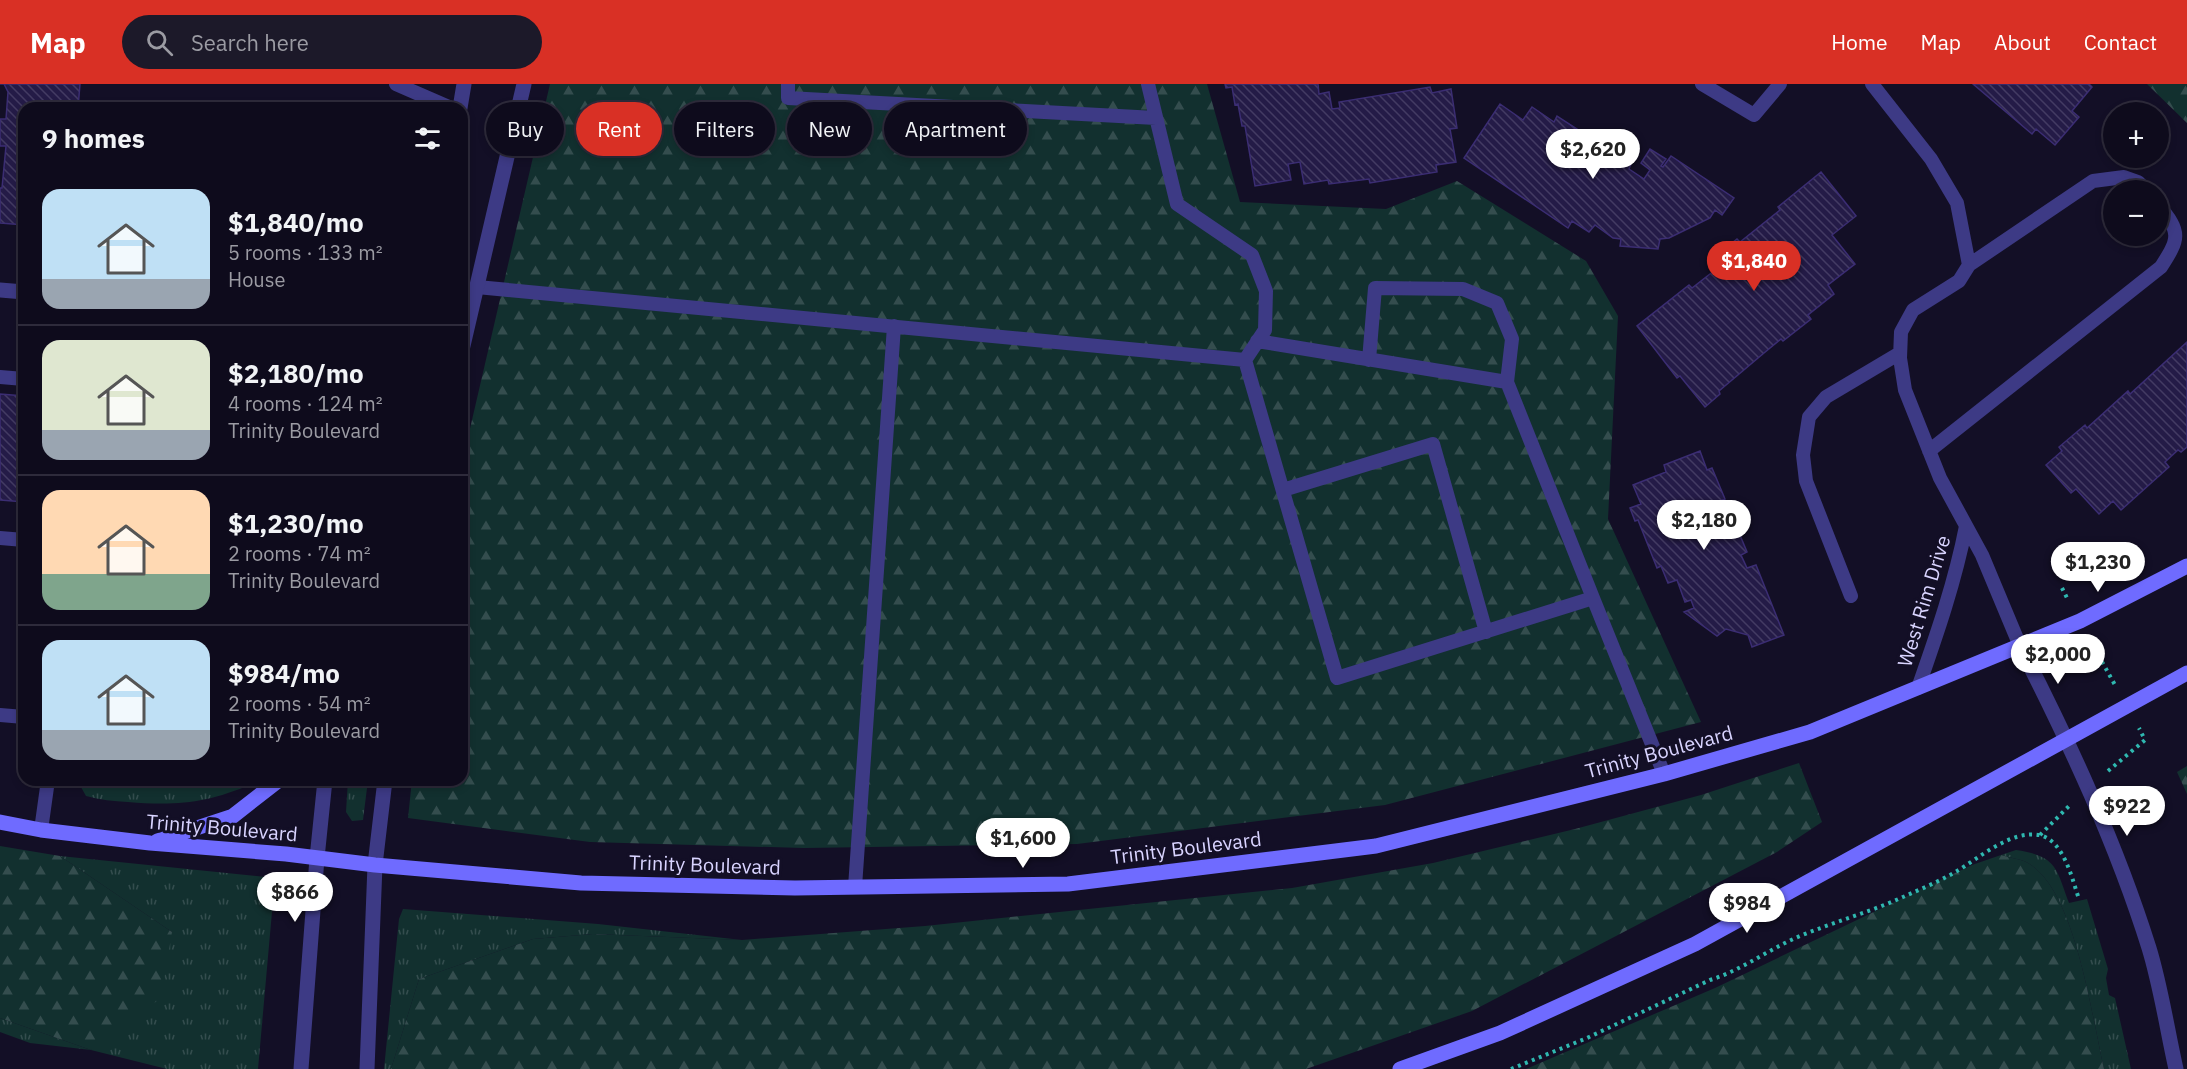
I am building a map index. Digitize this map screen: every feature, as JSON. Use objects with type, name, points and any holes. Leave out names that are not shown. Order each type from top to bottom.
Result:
[{"type":"main road","name":"Trinity Boulevard","points":[[0,822],[41,830],[150,843],[580,882],[795,888],[1068,884],[1376,846],[1664,774],[1810,732],[2080,621],[2187,566]]},
{"type":"main road","points":[[1400,1069],[1500,1033],[1695,944],[2187,673]]},
{"type":"main road","points":[[150,843],[233,816],[271,786]]},
{"type":"street","points":[[460,102],[464,84]]},
{"type":"street","points":[[468,325],[524,84]]},
{"type":"street","points":[[0,290],[18,292]]},
{"type":"street","points":[[2020,646],[2067,739],[2112,844],[2149,950],[2176,1069]]},
{"type":"street","points":[[301,1069],[324,786]]},
{"type":"street","points":[[367,1069],[375,865],[384,786]]},
{"type":"lane","points":[[788,84],[788,98],[1156,118]]},
{"type":"lane","points":[[1148,84],[1177,204],[1252,255],[1266,291],[1264,330],[1245,360],[1337,678],[1593,598]]},
{"type":"lane","points":[[1702,84],[1754,115],[1780,84]]},
{"type":"lane","points":[[1872,84],[1930,159],[1957,203],[1969,265]]},
{"type":"lane","points":[[400,86],[437,102]]},
{"type":"lane","name":"West Rim Drive","points":[[2020,646],[1982,555],[1940,478],[1905,390],[1900,353],[1901,332],[1913,310],[1959,281],[1969,265],[2093,181],[2124,177],[2132,180]]},
{"type":"lane","points":[[1929,451],[2161,267],[2175,245],[2175,230],[2169,221]]},
{"type":"lane","points":[[477,287],[1245,360]]},
{"type":"lane","points":[[1369,360],[1375,288],[1463,289],[1497,303],[1512,339],[1507,382],[1664,774]]},
{"type":"lane","points":[[855,887],[894,326]]},
{"type":"lane","points":[[1257,341],[1507,382]]},
{"type":"lane","points":[[1851,596],[1806,481],[1803,455],[1809,417],[1826,397],[1900,353]]},
{"type":"lane","points":[[0,377],[18,378]]},
{"type":"lane","points":[[1283,490],[1433,444],[1486,632]]},
{"type":"lane","name":"West Rim Drive","points":[[1918,688],[1946,609],[1959,563],[1966,526]]},
{"type":"lane","points":[[0,538],[18,540]]},
{"type":"lane","points":[[0,715],[18,716]]},
{"type":"lane","points":[[41,830],[47,786]]},
{"type":"path","points":[[2062,588],[2145,740]]},
{"type":"path","points":[[1511,1069],[1587,1038],[1710,980],[1730,973],[1762,954],[1799,937],[1901,898],[1956,871],[2000,844],[2020,837],[2040,835],[2055,845],[2065,859],[2079,899]]},
{"type":"green space","points":[[550,84],[1207,84],[1240,202],[1386,209],[1457,181],[1586,261],[1618,316],[1608,519],[1701,722],[1385,805],[1077,844],[804,848],[590,842],[408,818],[411,786],[468,786],[468,437],[533,156],[564,156],[564,102],[546,102]]},
{"type":"green space","points":[[2147,84],[2187,84],[2187,123],[2169,105],[2169,102],[2165,102]]},
{"type":"green space","points":[[1799,763],[1822,822],[1777,852],[1472,1011],[1306,1069],[391,1069],[419,979],[533,939],[593,934],[742,940],[925,926],[1292,888],[1433,863],[1575,829],[1701,795]]},
{"type":"green space","points":[[2187,766],[2187,794],[2177,772]]},
{"type":"green space","points":[[247,786],[192,802],[162,804],[112,801],[86,796],[81,787]]},
{"type":"green space","points":[[348,786],[367,786],[363,820],[352,821],[346,812]]},
{"type":"green space","points":[[0,846],[60,856],[172,932],[161,998],[91,1050],[0,1018]]},
{"type":"green space","points":[[2016,850],[2040,856],[2053,866],[2069,903],[2087,899],[2108,969],[2106,978],[2109,995],[2115,998],[2131,1069],[2104,1069],[2080,959],[2071,929],[2060,902],[2047,880],[2028,863],[2001,855]]},
{"type":"green space","points":[[2001,855],[2031,865],[2047,880],[2060,902],[2080,959],[2104,1069],[1526,1069],[1715,988],[1972,865]]},
{"type":"green space","points":[[60,856],[275,878],[258,1069],[167,1069],[91,1050],[172,932]]},
{"type":"green space","points":[[403,909],[598,924],[742,940],[593,934],[533,939],[419,979],[391,1069],[384,1069],[399,919]]},
{"type":"green space","points":[[0,1018],[91,1050],[30,1043],[0,1032]]},
{"type":"building","points":[[4,84],[80,84],[78,102],[18,102],[18,224],[0,223],[0,188],[2,188],[6,146],[0,146],[0,119],[6,119],[8,92]]},
{"type":"building","points":[[1225,84],[1318,84],[1319,94],[1329,92],[1332,109],[1340,108],[1339,102],[1430,87],[1432,93],[1451,89],[1457,128],[1450,129],[1456,162],[1436,165],[1437,172],[1370,183],[1369,179],[1329,184],[1328,180],[1304,184],[1300,162],[1288,164],[1291,180],[1255,186],[1245,126],[1242,126],[1238,104],[1235,105],[1232,87],[1226,88]]},
{"type":"building","points":[[1973,84],[2089,84],[2092,87],[2072,111],[2079,117],[2055,145],[2036,129],[2032,134]]},
{"type":"building","points":[[1500,104],[1523,120],[1532,107],[1554,122],[1557,116],[1631,164],[1629,169],[1644,179],[1650,170],[1641,163],[1650,149],[1666,159],[1661,166],[1663,167],[1671,156],[1734,198],[1722,215],[1715,210],[1710,218],[1669,238],[1660,239],[1658,249],[1620,246],[1621,239],[1613,238],[1595,225],[1589,232],[1572,221],[1568,228],[1464,158]]},
{"type":"building","points":[[1821,172],[1856,216],[1832,235],[1855,264],[1828,285],[1834,294],[1808,315],[1811,319],[1764,353],[1719,391],[1720,394],[1705,407],[1680,376],[1677,378],[1637,326],[1689,285],[1692,288],[1715,270],[1708,262],[1737,239],[1740,242],[1780,210],[1778,207]]},
{"type":"building","points":[[2187,342],[2187,447],[2181,452],[2178,450],[2165,462],[2169,467],[2121,510],[2113,501],[2099,514],[2076,489],[2071,493],[2046,465],[2062,451],[2059,447],[2085,425],[2087,428],[2128,391],[2130,394]]},
{"type":"building","points":[[0,394],[18,396],[18,502],[0,500]]},
{"type":"building","points":[[1700,451],[1707,470],[1712,468],[1725,499],[1720,501],[1724,511],[1729,509],[1747,552],[1741,555],[1747,568],[1756,565],[1784,635],[1752,647],[1748,635],[1726,629],[1717,636],[1684,612],[1694,608],[1691,600],[1685,602],[1677,580],[1668,583],[1661,566],[1657,568],[1638,520],[1635,521],[1630,508],[1641,504],[1633,485],[1666,472],[1664,465]]}]
